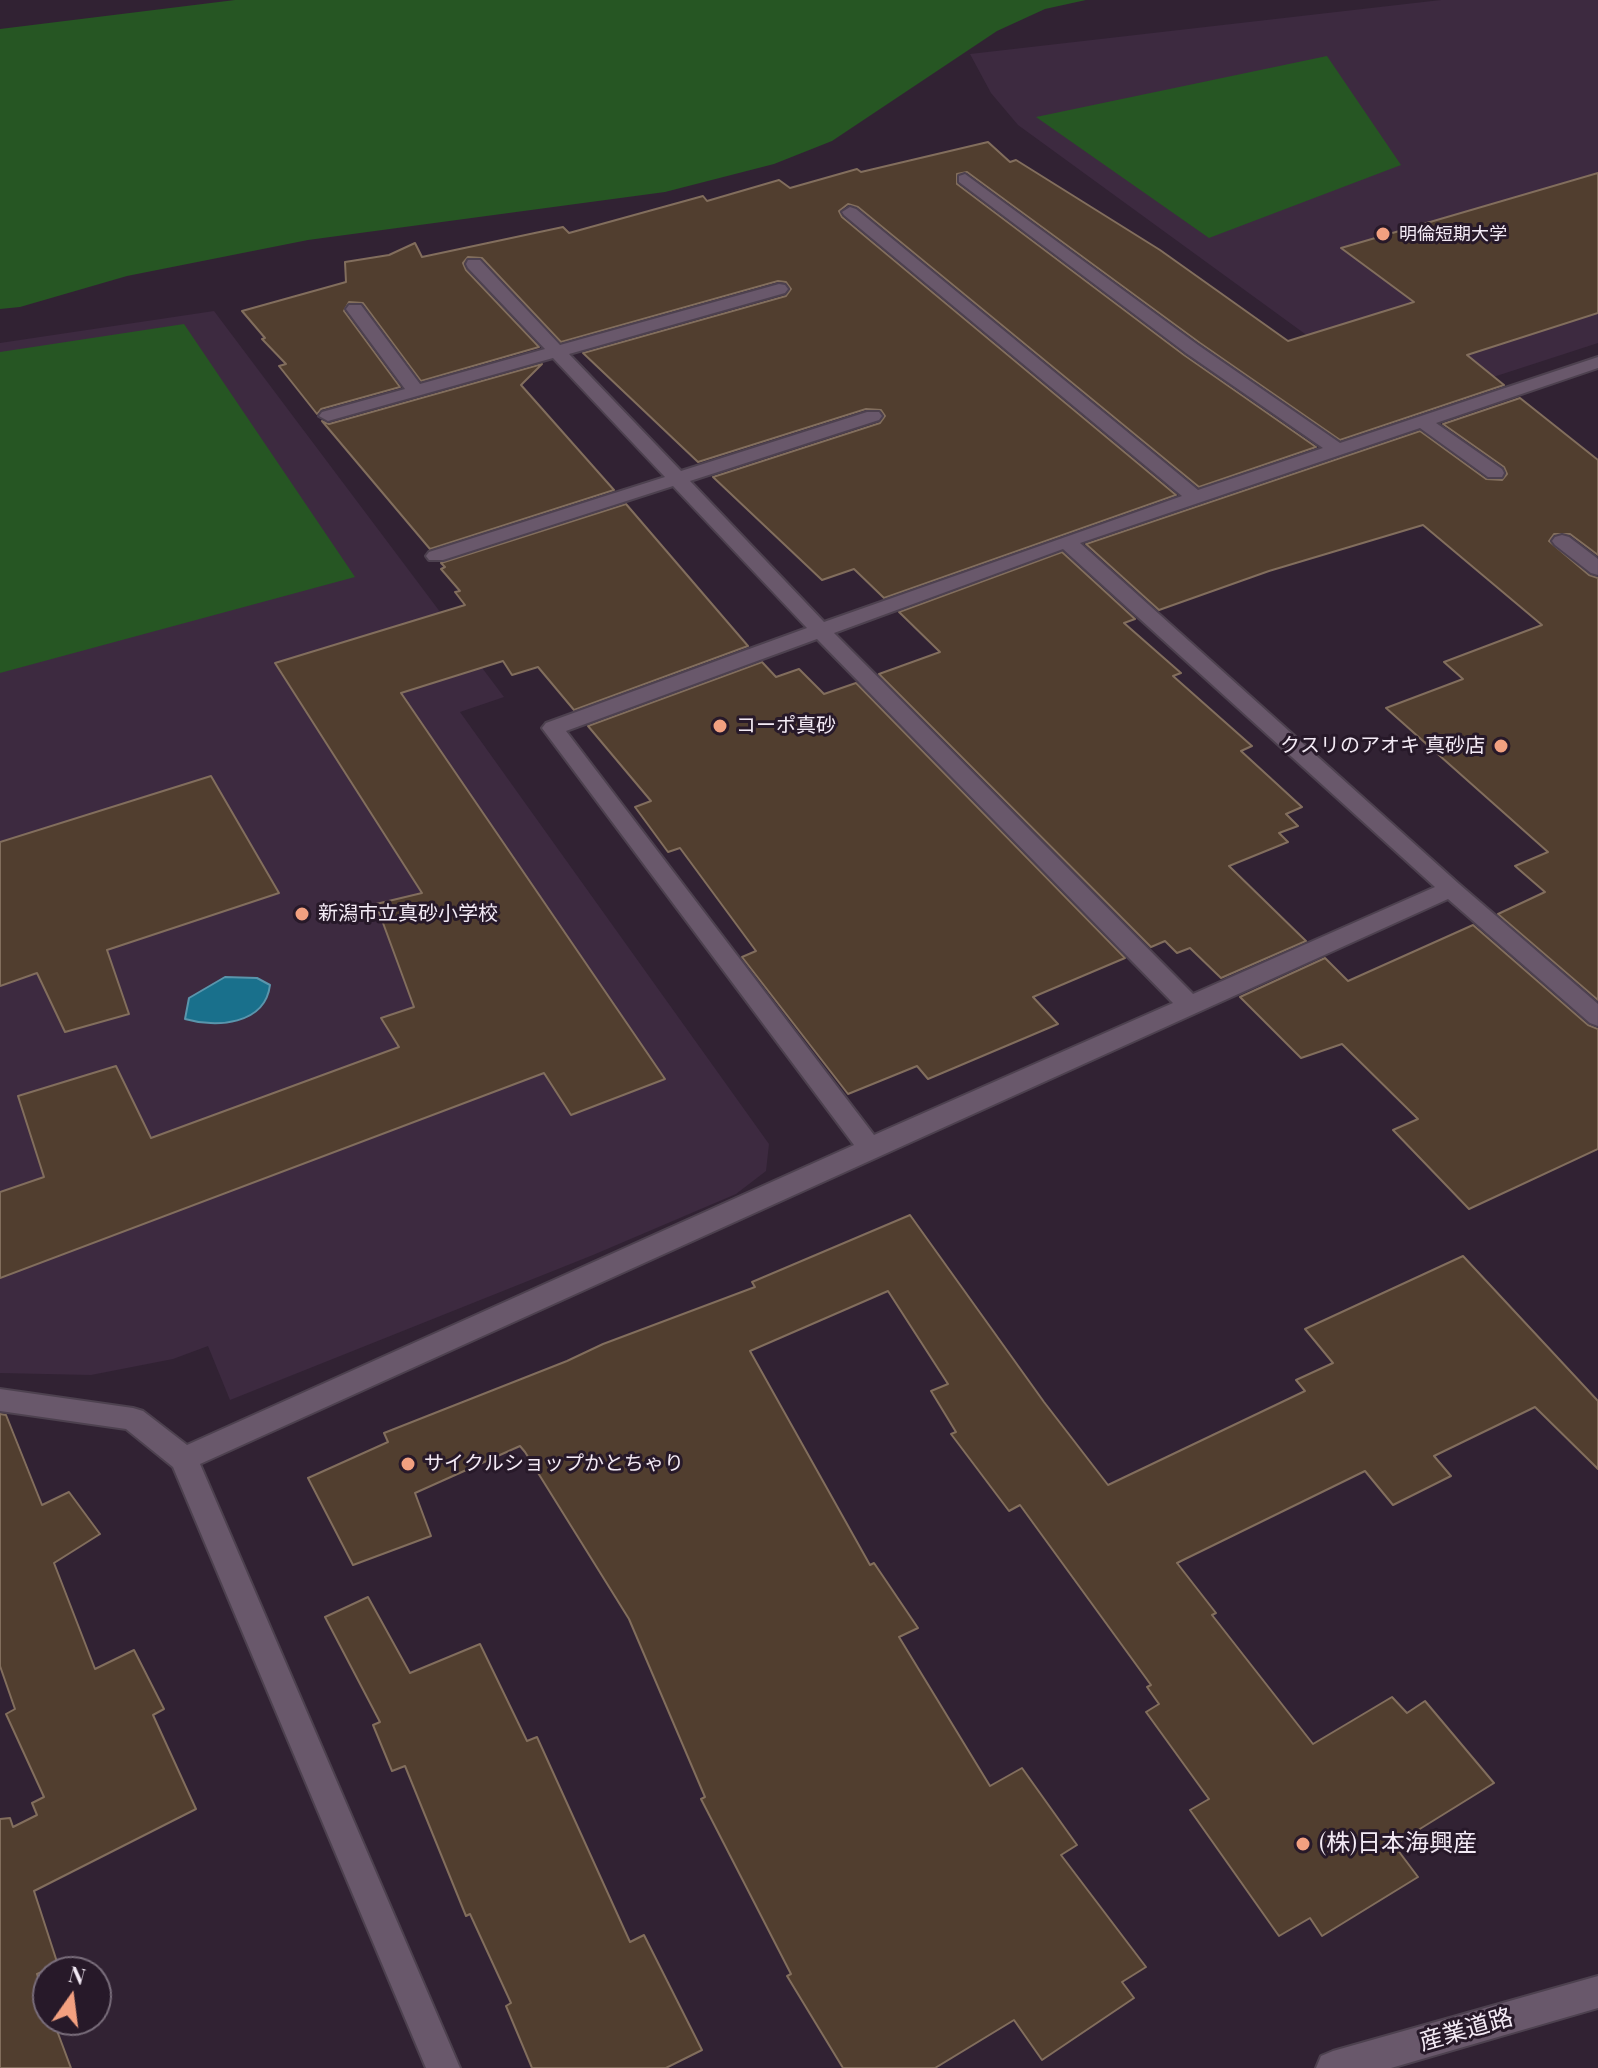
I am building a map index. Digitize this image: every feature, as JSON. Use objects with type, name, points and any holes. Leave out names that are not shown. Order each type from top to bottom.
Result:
[{"type":"street","points":[[965,179],[1192,349],[1338,450]]},
{"type":"street","points":[[850,212],[1196,498]]},
{"type":"street","points":[[474,264],[821,631],[1190,1006]]},
{"type":"street","points":[[328,416],[779,289]]},
{"type":"street","points":[[355,309],[416,391]]},
{"type":"street","points":[[870,1148],[553,728],[1066,541],[1598,362]]},
{"type":"street","points":[[436,556],[873,416]]},
{"type":"street","points":[[1422,421],[1495,473]]},
{"type":"street","points":[[1066,541],[1451,889],[1598,1017]]},
{"type":"street","points":[[1562,541],[1598,569]]},
{"type":"street","points":[[184,1459],[1451,889]]},
{"type":"street","points":[[0,1400],[133,1419],[184,1459],[443,2068]]},
{"type":"street","name":"産業道路","points":[[1333,2068],[1598,1992]]},
{"type":"shaded area","name":"明倫短期大学","points":[[1441,0],[1598,0],[1598,343],[1404,406],[1018,125],[991,93],[970,54]]},
{"type":"shaded area","name":"新潟市立真砂小学校","points":[[214,311],[504,697],[460,712],[769,1144],[766,1171],[736,1194],[593,1255],[230,1400],[208,1346],[173,1359],[91,1375],[0,1373],[0,343]]},
{"type":"green space","points":[[235,0],[1086,0],[1045,9],[997,31],[832,141],[774,164],[665,192],[308,240],[127,276],[20,307],[0,309],[0,29]]},
{"type":"green space","points":[[1327,56],[1401,165],[1209,238],[1036,117]]},
{"type":"green space","points":[[184,324],[355,577],[0,673],[0,352]]},
{"type":"water","points":[[225,977],[257,978],[270,985],[266,998],[249,1016],[237,1020],[211,1023],[185,1019],[189,998]]},
{"type":"building","points":[[988,142],[1010,162],[1016,160],[1160,250],[1288,341],[1414,302],[1341,248],[1598,173],[1598,313],[1467,355],[1504,385],[1340,440],[1200,343],[967,172],[957,174],[957,184],[1184,355],[1316,447],[1199,487],[858,207],[848,204],[839,211],[842,217],[1176,495],[884,598],[854,569],[822,580],[713,477],[880,423],[885,416],[881,410],[866,409],[698,462],[583,353],[786,296],[791,289],[786,282],[778,281],[561,342],[482,258],[468,257],[463,263],[466,270],[539,347],[421,381],[363,303],[349,302],[344,311],[400,387],[321,409],[317,414],[279,366],[286,364],[262,339],[265,338],[242,311],[346,282],[345,262],[389,255],[415,243],[422,257],[563,227],[569,233],[703,196],[707,201],[779,180],[790,188],[857,169],[861,172]]},
{"type":"building","points":[[542,364],[521,385],[614,490],[430,549],[322,421],[329,424]]},
{"type":"building","points":[[1520,398],[1598,460],[1598,555],[1570,534],[1554,534],[1549,541],[1589,575],[1598,578],[1598,1000],[1498,914],[1545,892],[1515,866],[1548,852],[1386,708],[1463,679],[1444,662],[1542,625],[1423,525],[1269,571],[1159,610],[1086,544],[1420,431],[1486,479],[1502,480],[1507,474],[1504,467],[1443,424]]},
{"type":"building","points":[[626,504],[748,646],[574,710],[538,667],[512,675],[503,661],[401,693],[665,1079],[571,1115],[544,1073],[0,1278],[0,1192],[44,1177],[18,1096],[116,1066],[151,1138],[399,1047],[381,1018],[414,1007],[376,904],[422,893],[275,663],[465,605],[455,592],[460,591],[441,569],[445,567],[441,563]]},
{"type":"building","points":[[1062,552],[1135,619],[1124,623],[1181,673],[1173,676],[1252,746],[1241,751],[1302,807],[1286,814],[1298,826],[1279,833],[1288,842],[1229,866],[1306,941],[1221,978],[1190,948],[1177,953],[1165,941],[1151,947],[879,674],[940,652],[899,612]]},
{"type":"building","points":[[762,662],[776,677],[799,669],[824,694],[856,683],[1125,958],[1033,997],[1058,1024],[928,1079],[917,1066],[848,1094],[742,957],[756,951],[680,848],[668,852],[635,807],[651,801],[588,726]]},
{"type":"building","points":[[211,776],[279,893],[107,950],[129,1014],[65,1032],[37,973],[0,986],[0,842]]},
{"type":"building","points":[[1473,925],[1588,1025],[1598,1029],[1598,1149],[1469,1209],[1393,1130],[1418,1119],[1342,1044],[1301,1058],[1240,997],[1325,958],[1348,981]]},
{"type":"building","points":[[910,1215],[1044,1402],[1108,1485],[1305,1391],[1296,1380],[1333,1363],[1305,1329],[1463,1256],[1598,1401],[1598,1469],[1535,1407],[1434,1456],[1451,1476],[1393,1505],[1365,1471],[1177,1563],[1216,1613],[1212,1615],[1313,1744],[1392,1697],[1407,1713],[1425,1701],[1494,1783],[1394,1845],[1418,1877],[1322,1936],[1310,1918],[1279,1936],[1190,1810],[1209,1799],[1146,1712],[1159,1704],[1147,1687],[1151,1685],[1020,1505],[1009,1511],[951,1434],[956,1432],[931,1391],[948,1384],[888,1291],[750,1351],[870,1565],[874,1563],[918,1628],[899,1637],[990,1786],[1022,1768],[1077,1845],[1061,1855],[1146,1967],[1122,1982],[1134,1998],[1042,2060],[1014,2020],[935,2068],[843,2068],[787,1976],[791,1974],[701,1799],[705,1797],[629,1619],[520,1446],[415,1493],[431,1536],[353,1565],[308,1478],[388,1442],[384,1433],[603,1344],[755,1287],[752,1282]]},
{"type":"building","points":[[0,1414],[6,1415],[42,1505],[69,1492],[100,1534],[54,1563],[95,1669],[134,1650],[164,1709],[153,1715],[196,1809],[34,1891],[55,1956],[32,1956],[32,2036],[59,2036],[71,2068],[0,2068],[0,1819],[10,1818],[13,1827],[37,1815],[32,1803],[44,1797],[6,1714],[15,1709],[0,1666]]},
{"type":"building","points":[[368,1597],[410,1673],[480,1644],[527,1741],[537,1737],[630,1942],[644,1935],[702,2050],[666,2068],[532,2068],[506,2006],[511,2003],[470,1914],[466,1916],[405,1766],[392,1771],[373,1725],[380,1722],[325,1617]]},
{"type":"place","name":"明倫短期大学","points":[[1383,234]]},
{"type":"place","name":"コーポ真砂","points":[[720,726]]},
{"type":"place","name":"クスリのアオキ 真砂店","points":[[1501,746]]},
{"type":"place","name":"新潟市立真砂小学校","points":[[302,914]]},
{"type":"place","name":"サイクルショップかとちゃり","points":[[408,1464]]},
{"type":"place","name":"(株)日本海興産","points":[[1303,1844]]}]
